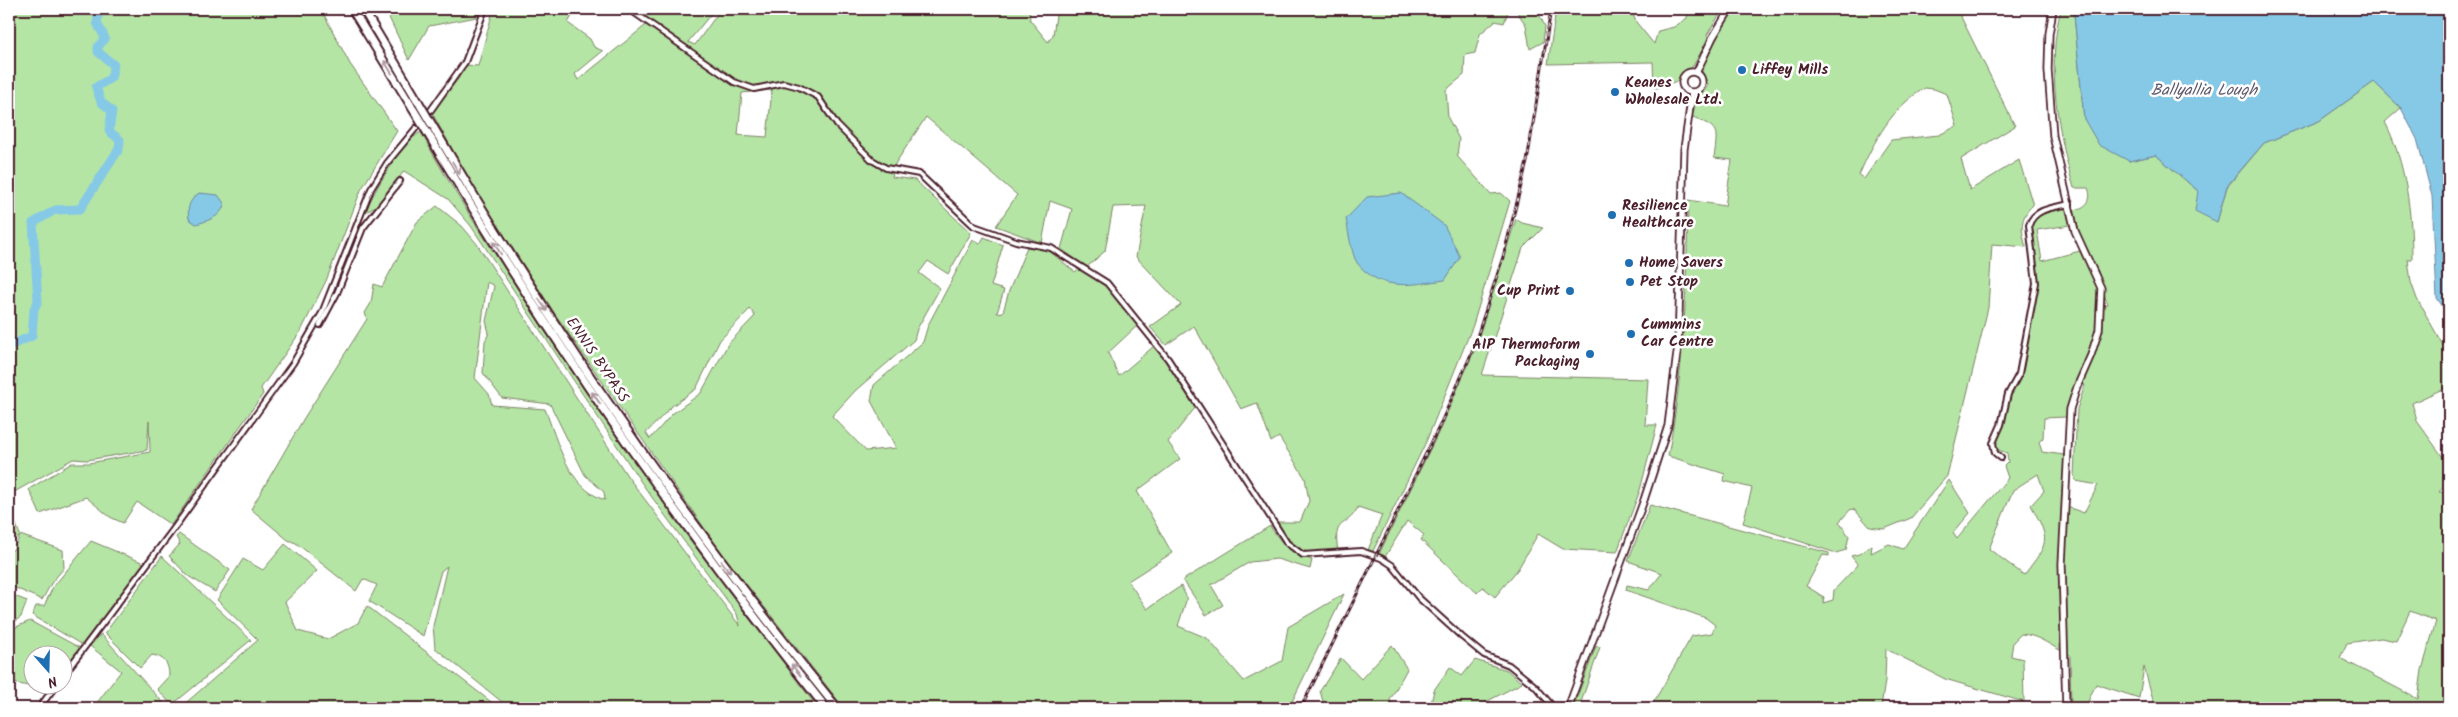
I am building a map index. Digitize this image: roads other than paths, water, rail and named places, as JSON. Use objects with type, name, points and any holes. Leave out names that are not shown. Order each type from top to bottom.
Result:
[{"type":"highway","name":"ENNIS BYPASS","points":[[352,9],[413,108],[429,129],[640,449],[751,600],[837,708]]},
{"type":"highway","name":"ENNIS BYPASS","points":[[362,9],[420,103],[429,129],[467,200],[589,387],[729,583],[826,708]]},
{"type":"main road","points":[[1696,73],[1713,37],[1730,9]]},
{"type":"main road","points":[[2053,9],[2049,34],[2050,102],[2053,136],[2078,239],[2094,268],[2101,288],[2099,330],[2092,355],[2077,387],[2070,409],[2062,564],[2066,708]]},
{"type":"main road","points":[[1696,73],[1702,82],[1699,90],[1692,92],[1683,87],[1682,80],[1686,74],[1696,73]]},
{"type":"main road","points":[[1568,708],[1644,500],[1668,426],[1678,345],[1684,149],[1692,92]]},
{"type":"street","points":[[431,110],[465,62],[484,9]]},
{"type":"street","points":[[629,9],[734,82],[754,89],[784,83],[799,87],[818,98],[837,125],[872,160],[886,168],[919,174],[974,226],[1016,241],[1051,248],[1107,284],[1168,358],[1231,460],[1287,543],[1303,555],[1361,552],[1381,558],[1392,565],[1420,598],[1462,637],[1484,656],[1509,665],[1535,686],[1554,708]]},
{"type":"street","points":[[72,664],[177,524],[293,363],[322,313],[370,189],[416,128]]},
{"type":"street","points":[[320,325],[337,293],[363,228],[400,181]]},
{"type":"street","points":[[2001,458],[1994,453],[1993,443],[2001,425],[2008,394],[2019,374],[2036,283],[2029,226],[2037,212],[2070,204]]},
{"type":"street","points":[[358,217],[368,222]]},
{"type":"street","points":[[330,290],[337,293]]},
{"type":"street","points":[[39,708],[50,694]]},
{"type":"water","name":"Ballyallia Lough","points":[[2075,9],[2449,9],[2449,316],[2437,298],[2432,196],[2417,139],[2401,108],[2374,82],[2319,121],[2264,143],[2227,186],[2217,222],[2195,211],[2198,191],[2156,155],[2129,161],[2099,145],[2084,119]]},
{"type":"water","points":[[199,193],[218,195],[224,203],[218,215],[196,224],[189,219],[188,211],[191,202]]},
{"type":"water","points":[[1401,193],[1444,225],[1460,257],[1445,280],[1410,284],[1388,283],[1367,273],[1358,264],[1350,243],[1346,219],[1367,197]]},
{"type":"waterway","points":[[9,346],[32,336],[34,309],[38,301],[33,223],[55,210],[80,209],[119,149],[120,140],[109,131],[112,111],[101,102],[96,87],[111,78],[114,65],[98,52],[98,47],[105,38],[97,23],[99,9]]},
{"type":"railway","points":[[1301,708],[1439,427],[1472,352],[1503,257],[1527,162],[1551,9]]},
{"type":"place","name":"Liffey Mills","points":[[1742,70]]},
{"type":"place","name":"Keanes Wholesale Ltd.","points":[[1615,92]]},
{"type":"place","name":"Resilience Healthcare","points":[[1612,215]]},
{"type":"place","name":"Home Savers","points":[[1629,263]]},
{"type":"place","name":"Pet Stop","points":[[1630,282]]},
{"type":"place","name":"Cup Print","points":[[1570,291]]},
{"type":"place","name":"Cummins Car Centre","points":[[1631,334]]},
{"type":"place","name":"AIP Thermoform Packaging","points":[[1590,354]]}]
